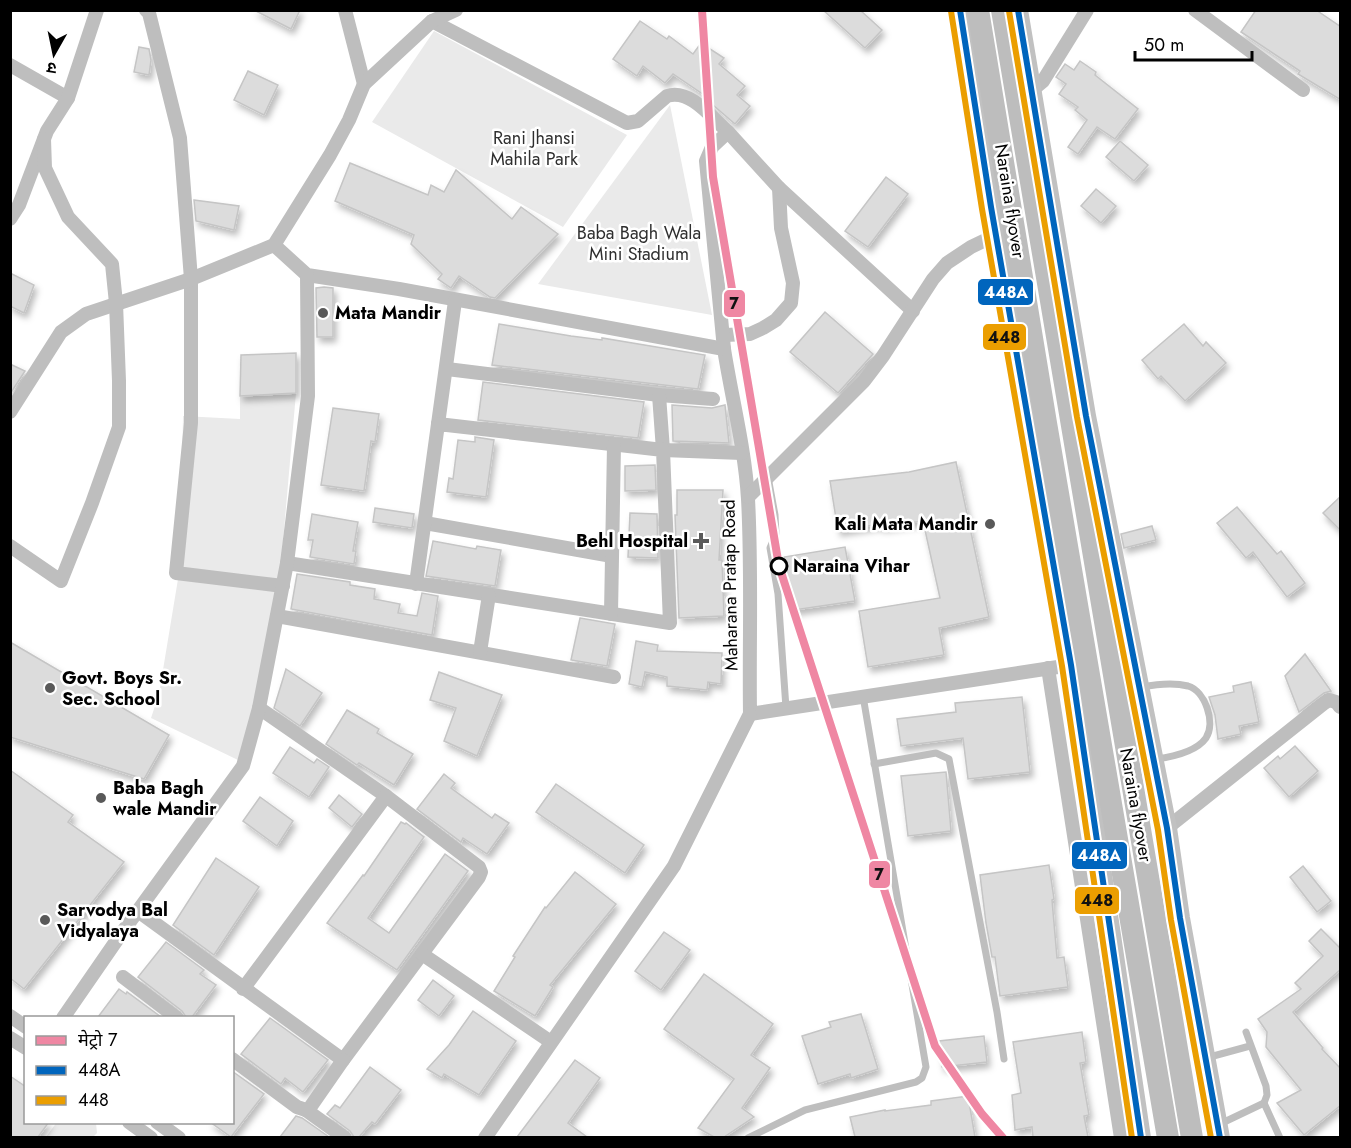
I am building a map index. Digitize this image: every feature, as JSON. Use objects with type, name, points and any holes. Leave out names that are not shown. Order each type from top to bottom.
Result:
[{"type":"main road","points":[[960,10],[996,235],[1071,665],[1141,1137]]},
{"type":"main road","name":"Naraina flyover","points":[[978,10],[1168,1137]]},
{"type":"main road","name":"Naraina flyover","points":[[1002,10],[1192,1137]]},
{"type":"main road","points":[[1018,10],[1092,447],[1167,828],[1180,918],[1219,1131]]},
{"type":"main road","points":[[976,107],[1032,95]]},
{"type":"main road","points":[[1036,461],[1072,456],[1092,447]]},
{"type":"main road","points":[[1131,1074],[1150,1073],[1205,1058]]},
{"type":"street","points":[[10,219],[19,205],[47,131],[68,98],[97,10]]},
{"type":"street","points":[[146,10],[180,138],[191,279],[191,423],[176,573],[283,586]]},
{"type":"street","points":[[10,412],[61,332],[86,314],[191,279],[274,245],[330,155],[349,120],[364,84],[432,21],[456,10]]},
{"type":"street","points":[[1032,95],[1087,10]]},
{"type":"street","points":[[1196,10],[1303,90]]},
{"type":"street","points":[[346,11],[364,84]]},
{"type":"street","points":[[432,21],[627,123],[638,121],[672,94],[691,99],[728,132],[779,188],[913,311]]},
{"type":"street","points":[[10,65],[68,98]]},
{"type":"street","name":"Maharana Pratap Road","points":[[728,132],[712,147],[706,161],[724,342],[748,496],[751,586],[750,714]]},
{"type":"street","points":[[10,546],[61,581],[92,503],[118,427],[119,381],[112,264],[68,217],[45,168],[44,139]]},
{"type":"street","points":[[274,245],[307,275],[399,289],[455,301],[724,342],[763,328],[776,320],[791,303],[793,283],[781,228],[779,188]]},
{"type":"street","points":[[748,496],[864,381],[883,357],[933,279],[947,263],[971,247],[996,235]]},
{"type":"street","points":[[64,1016],[243,766],[259,708],[287,563],[308,396],[307,275]]},
{"type":"street","points":[[416,584],[455,301]]},
{"type":"street","points":[[447,369],[659,395],[713,399]]},
{"type":"street","points":[[287,563],[670,623],[659,395]]},
{"type":"street","points":[[438,424],[663,450],[742,453]]},
{"type":"street","points":[[611,614],[614,445]]},
{"type":"street","points":[[425,523],[612,556]]},
{"type":"street","points":[[480,652],[489,595]]},
{"type":"street","points":[[277,616],[614,677]]},
{"type":"street","points":[[485,1137],[674,866],[750,714],[1071,665]]},
{"type":"street","points":[[1048,668],[1121,1137]]},
{"type":"street","points":[[1167,828],[1323,704],[1329,700],[1341,707]]},
{"type":"street","points":[[259,708],[386,796],[476,864],[481,872],[306,1110]]},
{"type":"street","points":[[243,988],[386,796]]},
{"type":"street","points":[[138,911],[343,1060]]},
{"type":"street","points":[[422,954],[551,1042]]},
{"type":"street","points":[[123,977],[176,1016]]},
{"type":"street","points":[[10,1016],[24,1026]]},
{"type":"street","points":[[10,1038],[24,1047]]},
{"type":"street","points":[[234,1060],[297,1107],[306,1110],[345,1137]]},
{"type":"street","points":[[132,1124],[151,1137]]},
{"type":"street","points":[[161,1124],[179,1137]]},
{"type":"lane","points":[[768,476],[775,515],[776,534],[770,548],[778,594],[786,708]]},
{"type":"lane","points":[[1140,687],[1171,684],[1190,687],[1202,695],[1207,710],[1209,726],[1206,737],[1197,746],[1182,753],[1154,759]]},
{"type":"lane","points":[[748,1137],[805,1110],[916,1082],[925,1073],[926,1067],[863,696]]},
{"type":"lane","points":[[874,764],[936,753],[949,759],[1004,1059]]},
{"type":"lane","points":[[1219,1131],[1264,1103],[1267,1095],[1266,1086],[1246,1032]]},
{"type":"lane","points":[[1205,1058],[1250,1046]]},
{"type":"lane","points":[[1264,1103],[1280,1137]]},
{"type":"green space","name":"Rani Jhansi Mahila Park","points":[[434,31],[627,135],[563,227],[372,122]]},
{"type":"green space","name":"Baba Bagh Wala Mini Stadium","points":[[670,105],[712,315],[538,284]]},
{"type":"green space","points":[[296,393],[281,564],[256,707],[238,760],[151,718],[159,694],[180,567],[183,416],[240,419],[240,396]]},
{"type":"green space","points":[[56,1124],[96,1124],[97,1133],[93,1137],[46,1137]]},
{"type":"building","points":[[254,10],[300,10],[291,29]]},
{"type":"building","points":[[823,10],[860,10],[882,30],[865,48]]},
{"type":"building","points":[[1256,10],[1316,10],[1341,27],[1341,100],[1298,74],[1300,71],[1241,32]]},
{"type":"building","points":[[640,21],[667,39],[669,36],[693,54],[701,43],[724,58],[719,64],[745,86],[737,95],[750,106],[735,124],[706,99],[707,97],[673,74],[665,83],[643,66],[637,76],[613,59]]},
{"type":"building","points":[[139,47],[149,49],[151,60],[149,75],[134,72]]},
{"type":"building","points":[[1080,61],[1138,109],[1115,139],[1097,127],[1078,154],[1068,147],[1087,120],[1075,110],[1078,107],[1059,94],[1066,84],[1056,77],[1065,64],[1074,70]]},
{"type":"building","points":[[248,71],[278,85],[264,115],[234,100]]},
{"type":"building","points":[[1120,141],[1148,165],[1134,181],[1106,157]]},
{"type":"building","points":[[350,163],[428,195],[431,185],[444,192],[456,170],[512,219],[521,207],[558,234],[495,298],[459,276],[451,288],[438,279],[442,274],[411,244],[414,235],[335,201]]},
{"type":"building","points":[[886,177],[908,194],[868,247],[845,231]]},
{"type":"building","points":[[1096,189],[1116,206],[1101,223],[1081,206]]},
{"type":"building","points":[[194,200],[239,206],[234,230],[196,221]]},
{"type":"building","points":[[10,273],[34,285],[24,313],[10,306]]},
{"type":"building","name":"Mata Mandir","points":[[316,288],[333,288],[333,337],[317,337]]},
{"type":"building","points":[[825,312],[873,354],[838,393],[790,352]]},
{"type":"building","points":[[499,324],[705,355],[698,389],[492,365]]},
{"type":"building","points":[[1184,324],[1203,346],[1206,342],[1226,363],[1185,401],[1161,376],[1158,379],[1142,360]]},
{"type":"building","points":[[296,353],[296,393],[240,396],[241,355]]},
{"type":"building","points":[[10,364],[25,371],[10,394]]},
{"type":"building","points":[[483,382],[644,402],[638,438],[478,420]]},
{"type":"building","points":[[672,405],[712,408],[725,405],[729,443],[673,441]]},
{"type":"building","points":[[333,408],[379,414],[375,442],[371,441],[364,491],[321,485]]},
{"type":"building","points":[[475,437],[494,440],[486,497],[447,492],[449,478],[453,479],[458,440],[475,442]]},
{"type":"building","points":[[956,462],[989,617],[939,628],[944,655],[868,667],[859,611],[940,598],[923,521],[881,527],[881,524],[838,531],[830,481],[909,472]]},
{"type":"building","points":[[655,465],[656,490],[625,491],[625,466]]},
{"type":"building","points":[[677,490],[723,490],[719,560],[722,560],[724,616],[679,618],[675,515],[677,515]]},
{"type":"building","points":[[1341,496],[1341,531],[1323,513]]},
{"type":"building","points":[[1237,507],[1277,554],[1281,551],[1305,583],[1287,597],[1253,552],[1246,558],[1217,523]]},
{"type":"building","points":[[375,508],[414,514],[412,528],[373,522]]},
{"type":"building","points":[[630,513],[657,514],[658,558],[628,557]]},
{"type":"building","points":[[312,514],[358,522],[353,551],[356,551],[354,564],[310,557],[313,540],[308,540]]},
{"type":"building","points":[[1152,526],[1156,540],[1124,548],[1121,534]]},
{"type":"building","points":[[433,541],[476,549],[477,546],[501,550],[495,586],[426,576]]},
{"type":"building","points":[[845,547],[855,601],[794,610],[784,557]]},
{"type":"building","points":[[297,574],[350,582],[350,585],[375,589],[374,599],[400,604],[398,613],[417,616],[422,593],[438,596],[432,635],[291,609]]},
{"type":"building","points":[[580,618],[615,624],[607,666],[571,660]]},
{"type":"building","points":[[636,641],[658,645],[657,651],[722,653],[721,684],[708,682],[707,690],[667,686],[667,677],[645,672],[642,687],[629,684]]},
{"type":"building","name":"Govt. Boys Sr. Sec. School","points":[[10,642],[169,735],[144,779],[10,737]]},
{"type":"building","points":[[1305,654],[1331,691],[1324,693],[1299,712],[1285,676]]},
{"type":"building","points":[[286,669],[322,693],[300,726],[274,708]]},
{"type":"building","points":[[439,672],[502,695],[477,756],[444,741],[456,708],[430,700]]},
{"type":"building","points":[[1251,682],[1259,722],[1239,726],[1241,734],[1218,739],[1215,715],[1209,697],[1234,692],[1233,686]]},
{"type":"building","points":[[1022,697],[1030,772],[968,779],[963,738],[901,746],[897,719],[956,712],[955,703]]},
{"type":"building","points":[[347,710],[379,729],[377,733],[413,754],[394,785],[359,763],[357,765],[326,744]]},
{"type":"building","points":[[1295,746],[1318,771],[1289,797],[1264,768],[1278,756],[1280,759]]},
{"type":"building","points":[[290,747],[314,763],[317,759],[329,767],[309,797],[273,773]]},
{"type":"building","name":"Sarvodya Bal Vidyalaya","points":[[10,770],[73,815],[68,822],[124,862],[24,989],[10,978]]},
{"type":"building","points":[[946,772],[951,831],[908,836],[901,776]]},
{"type":"building","points":[[444,774],[455,783],[451,788],[492,818],[495,814],[509,823],[487,854],[463,838],[461,842],[417,809]]},
{"type":"building","points":[[556,784],[644,845],[625,873],[536,812]]},
{"type":"building","points":[[339,795],[362,814],[352,827],[329,808]]},
{"type":"building","points":[[260,797],[293,821],[277,846],[243,821]]},
{"type":"building","points":[[401,822],[406,823],[424,837],[368,918],[389,933],[445,854],[468,871],[397,970],[327,923],[364,876]]},
{"type":"building","points":[[216,858],[259,887],[214,955],[173,925]]},
{"type":"building","points":[[1049,865],[1054,899],[1052,900],[1057,958],[1064,957],[1068,987],[1000,996],[995,957],[992,957],[986,923],[980,875]]},
{"type":"building","points":[[1303,866],[1331,901],[1317,912],[1290,877]]},
{"type":"building","points":[[575,872],[616,904],[550,985],[553,987],[535,1016],[494,991],[515,957],[513,956],[545,907]]},
{"type":"building","points":[[1321,929],[1341,949],[1341,969],[1293,1012],[1341,1069],[1341,1105],[1304,1135],[1277,1103],[1301,1090],[1266,1047],[1267,1032],[1258,1019],[1301,989],[1295,983],[1323,956],[1309,941]]},
{"type":"building","points":[[664,932],[690,950],[661,990],[635,971]]},
{"type":"building","points":[[166,942],[204,970],[200,974],[216,985],[193,1016],[185,1016],[138,977]]},
{"type":"building","points":[[704,974],[773,1024],[751,1055],[770,1068],[742,1108],[754,1117],[724,1137],[714,1137],[698,1128],[734,1079],[664,1029]]},
{"type":"building","points":[[433,980],[454,996],[439,1016],[418,1000]]},
{"type":"building","points":[[119,989],[126,994],[127,992],[160,1016],[99,1016]]},
{"type":"building","points":[[473,1011],[516,1041],[479,1095],[444,1074],[442,1078],[427,1069],[449,1045]]},
{"type":"building","points":[[861,1014],[878,1069],[851,1078],[850,1074],[818,1084],[802,1036],[831,1027],[829,1022]]},
{"type":"building","points":[[270,1018],[328,1060],[303,1092],[285,1078],[281,1084],[241,1054]]},
{"type":"building","points":[[1082,1032],[1086,1062],[1080,1063],[1089,1115],[1084,1116],[1088,1137],[1033,1137],[1032,1127],[1015,1130],[1012,1095],[1021,1093],[1013,1042]]},
{"type":"building","points":[[984,1036],[987,1062],[942,1067],[939,1041]]},
{"type":"building","points":[[575,1060],[600,1078],[568,1123],[587,1137],[517,1137]]},
{"type":"building","points":[[370,1067],[401,1090],[375,1124],[372,1122],[359,1137],[354,1137],[350,1131],[327,1114],[335,1105],[340,1108]]},
{"type":"building","points":[[234,1072],[264,1094],[231,1137],[213,1124],[234,1124]]},
{"type":"building","points":[[10,1076],[24,1086],[24,1124],[48,1124],[38,1137],[10,1137]]},
{"type":"building","points":[[968,1096],[975,1137],[855,1137],[850,1117],[931,1105],[931,1101]]},
{"type":"building","points":[[296,1116],[302,1118],[329,1137],[280,1137]]},
{"type":"metro line","name":"7","points":[[702,10],[713,177],[779,566],[935,1046],[982,1114],[1003,1138]]},
{"type":"transit line","name":"448A","points":[[960,10],[991,207],[1071,665],[1141,1138]]},
{"type":"transit line","name":"448A","points":[[1018,10],[1086,416],[1167,828],[1180,918],[1220,1138]]},
{"type":"transit line","name":"448","points":[[951,11],[982,209],[1062,666],[1132,1138]]},
{"type":"transit line","name":"448","points":[[1009,11],[1077,417],[1158,830],[1171,920],[1211,1138]]},
{"type":"place","name":"Mata Mandir","points":[[323,313]]},
{"type":"place","name":"Kali Mata Mandir","points":[[990,524]]},
{"type":"place","name":"Behl Hospital","points":[[701,541]]},
{"type":"place","name":"Naraina Vihar","points":[[779,566]]},
{"type":"place","name":"Govt. Boys Sr. Sec. School","points":[[50,688]]},
{"type":"place","name":"Baba Bagh wale Mandir","points":[[101,798]]},
{"type":"place","name":"Sarvodya Bal Vidyalaya","points":[[45,920]]}]
